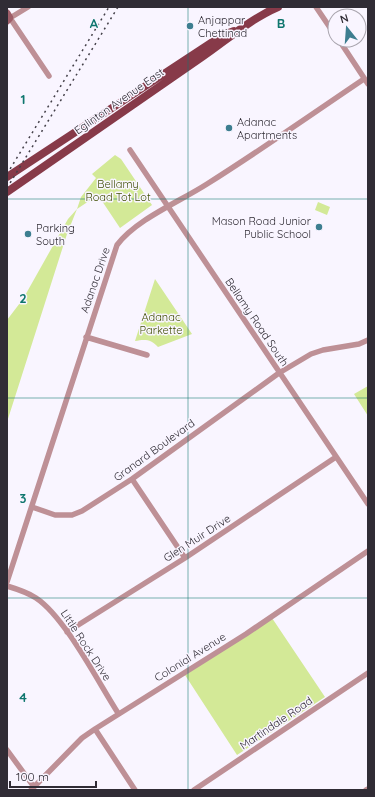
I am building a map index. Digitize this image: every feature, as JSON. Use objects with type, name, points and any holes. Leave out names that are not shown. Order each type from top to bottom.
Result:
[{"type":"main road","name":"Eglinton Avenue East","points":[[7,192],[204,56],[269,9],[278,7]]},
{"type":"main road","name":"Eglinton Avenue East","points":[[7,177],[223,35],[242,28]]},
{"type":"street","points":[[28,7],[8,17],[49,76]]},
{"type":"street","points":[[316,7],[327,23]]},
{"type":"street","points":[[344,48],[366,81]]},
{"type":"street","name":"Adanac Drive","points":[[7,582],[117,245],[130,232],[167,206],[206,185],[366,81]]},
{"type":"street","name":"Bellamy Road South","points":[[130,150],[368,504]]},
{"type":"street","points":[[86,337],[148,355]]},
{"type":"street","name":"Granard Boulevard","points":[[32,507],[55,515],[72,515],[132,479],[279,373],[311,354],[323,350],[359,344],[368,340]]},
{"type":"street","name":"Glen Muir Drive","points":[[67,632],[185,558],[336,457]]},
{"type":"street","points":[[132,479],[185,558]]},
{"type":"street","name":"Colonial Avenue","points":[[32,788],[82,738],[118,713],[246,634],[368,551]]},
{"type":"street","name":"Little Rock Drive","points":[[7,586],[20,590],[38,600],[53,612],[118,713]]},
{"type":"street","name":"Martindale Road","points":[[194,790],[368,674]]},
{"type":"street","points":[[95,729],[135,790]]},
{"type":"street","points":[[7,750],[32,788]]},
{"type":"green space","name":"Bellamy Road Tot Lot","points":[[115,155],[121,159],[152,205],[120,228],[98,195],[77,209],[81,197],[96,178],[92,174]]},
{"type":"green space","points":[[318,202],[330,207],[327,215],[315,210]]},
{"type":"green space","points":[[77,209],[67,234],[7,422],[7,320],[23,299],[68,219]]},
{"type":"green space","name":"Adanac Parkette","points":[[155,279],[192,334],[158,347],[153,342],[148,340],[135,341]]},
{"type":"green space","points":[[368,386],[368,416],[354,394]]},
{"type":"green space","points":[[272,618],[325,697],[237,755],[185,675]]},
{"type":"railway","points":[[7,174],[109,7]]},
{"type":"railway","points":[[7,188],[118,7]]},
{"type":"place","name":"Anjappar Chettinad","points":[[190,26]]},
{"type":"place","name":"Adanac Apartments","points":[[229,128]]},
{"type":"place","name":"Mason Road Junior Public School","points":[[319,227]]},
{"type":"place","name":"Parking South","points":[[28,234]]}]
